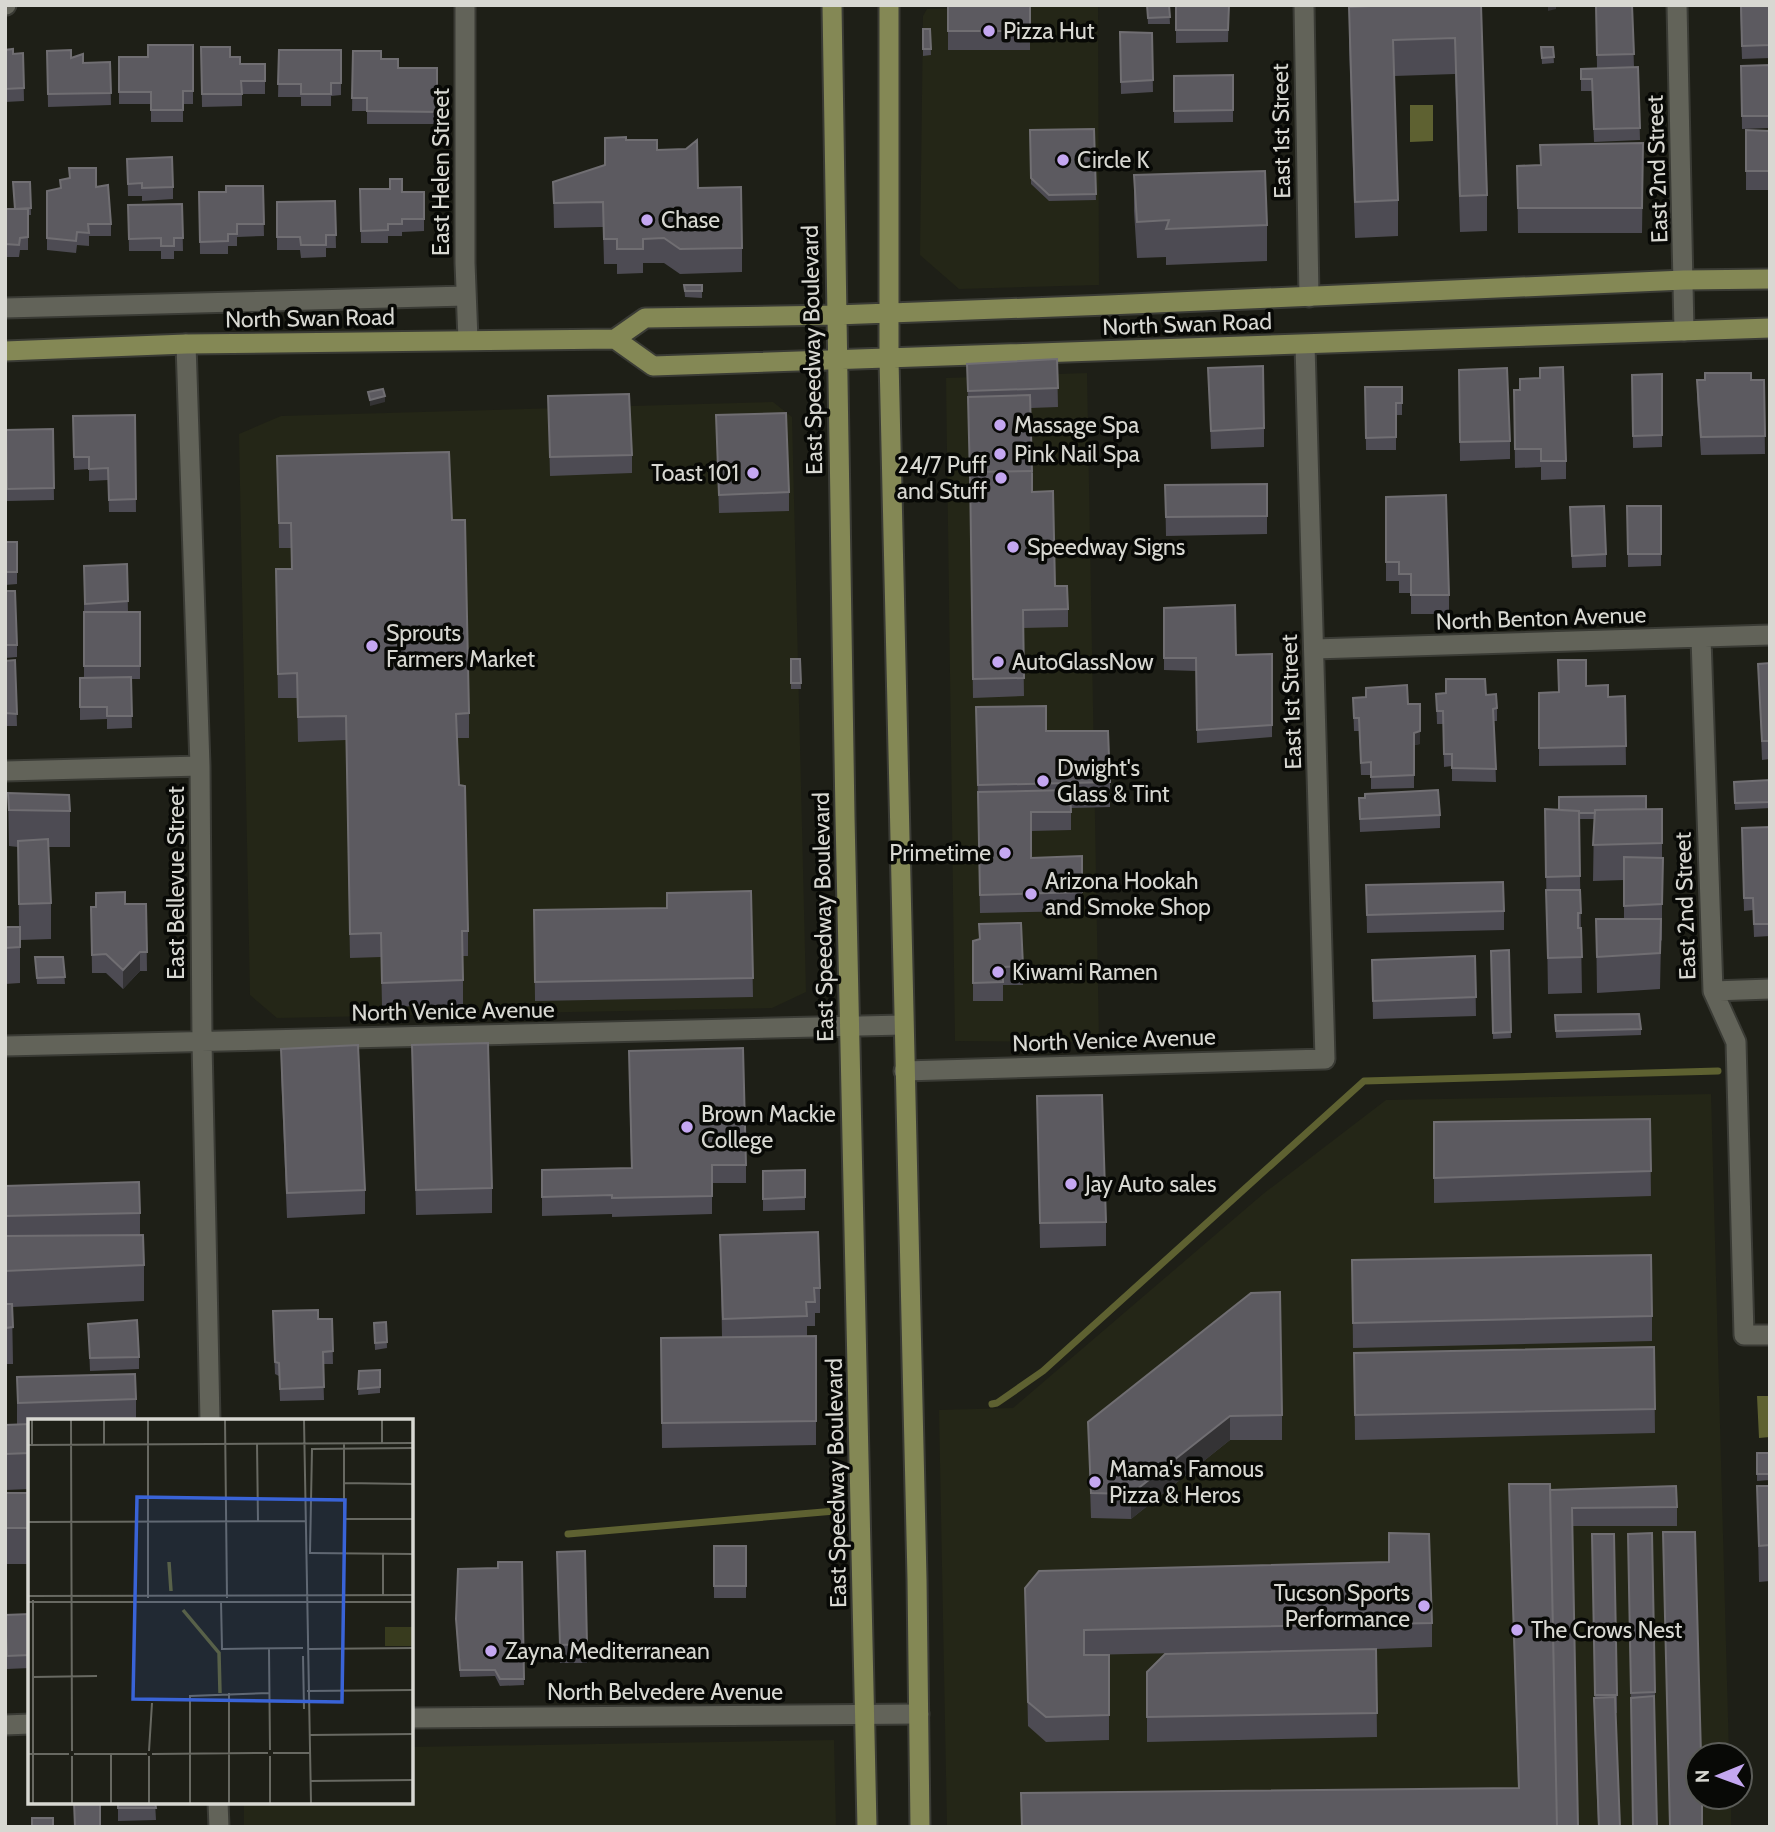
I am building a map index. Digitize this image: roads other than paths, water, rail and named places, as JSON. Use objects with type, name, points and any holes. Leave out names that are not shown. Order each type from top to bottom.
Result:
[{"type":"main road","name":"East Speedway Boulevard","points":[[832,5],[867,1827]]},
{"type":"main road","points":[[889,5],[889,359],[920,1827]]},
{"type":"main road","name":"North Swan Road","points":[[5,351],[186,344],[615,338],[645,318],[836,315],[1684,280],[1770,279]]},
{"type":"main road","name":"North Swan Road","points":[[615,338],[653,366],[1770,328]]},
{"type":"street","name":"East Helen Street","points":[[465,5],[467,340]]},
{"type":"street","name":"East 1st Street","points":[[1304,5],[1309,297]]},
{"type":"street","name":"East 2nd Street","points":[[1677,5],[1684,331]]},
{"type":"street","name":"North Swan Road","points":[[5,308],[466,296]]},
{"type":"street","name":"East Bellevue Street","points":[[186,344],[200,766],[202,1042],[211,1419]]},
{"type":"street","name":"East 1st Street","points":[[1305,345],[1325,1059]]},
{"type":"street","name":"North Benton Avenue","points":[[1314,649],[1770,635]]},
{"type":"street","name":"East 2nd Street","points":[[1701,638],[1713,991],[1737,1042],[1744,1335],[1770,1335]]},
{"type":"street","points":[[5,771],[200,766]]},
{"type":"street","points":[[1713,991],[1770,989]]},
{"type":"street","name":"North Venice Avenue","points":[[5,1046],[902,1025]]},
{"type":"street","name":"North Venice Avenue","points":[[904,1071],[1325,1059]]},
{"type":"street","name":"North Belvedere Avenue","points":[[413,1718],[919,1714]]},
{"type":"street","points":[[5,1725],[28,1724]]},
{"type":"street","points":[[218,1804],[219,1827]]},
{"type":"waterway","points":[[992,1404],[1043,1371],[1364,1081],[1718,1071]]},
{"type":"waterway","points":[[568,1534],[835,1511]]},
{"type":"place","name":"Pizza Hut","points":[[989,31]]},
{"type":"place","name":"Circle K","points":[[1063,160]]},
{"type":"place","name":"Chase","points":[[647,220]]},
{"type":"place","name":"Massage Spa","points":[[1000,425]]},
{"type":"place","name":"Pink Nail Spa","points":[[1000,454]]},
{"type":"place","name":"Toast 101","points":[[753,473]]},
{"type":"place","name":"24/7 Puff and Stuff","points":[[1001,478]]},
{"type":"place","name":"Speedway Signs","points":[[1013,547]]},
{"type":"place","name":"Sprouts Farmers Market","points":[[372,646]]},
{"type":"place","name":"AutoGlassNow","points":[[998,662]]},
{"type":"place","name":"Dwight's Glass & Tint","points":[[1043,781]]},
{"type":"place","name":"Primetime","points":[[1005,853]]},
{"type":"place","name":"Arizona Hookah and Smoke Shop","points":[[1031,894]]},
{"type":"place","name":"Kiwami Ramen","points":[[998,972]]},
{"type":"place","name":"Brown Mackie College","points":[[687,1127]]},
{"type":"place","name":"Jay Auto sales","points":[[1071,1184]]},
{"type":"place","name":"Mama's Famous Pizza & Heros","points":[[1095,1482]]},
{"type":"place","name":"Tucson Sports Performance","points":[[1424,1606]]},
{"type":"place","name":"The Crows Nest","points":[[1517,1630]]},
{"type":"place","name":"Zayna Mediterranean","points":[[491,1651]]}]
